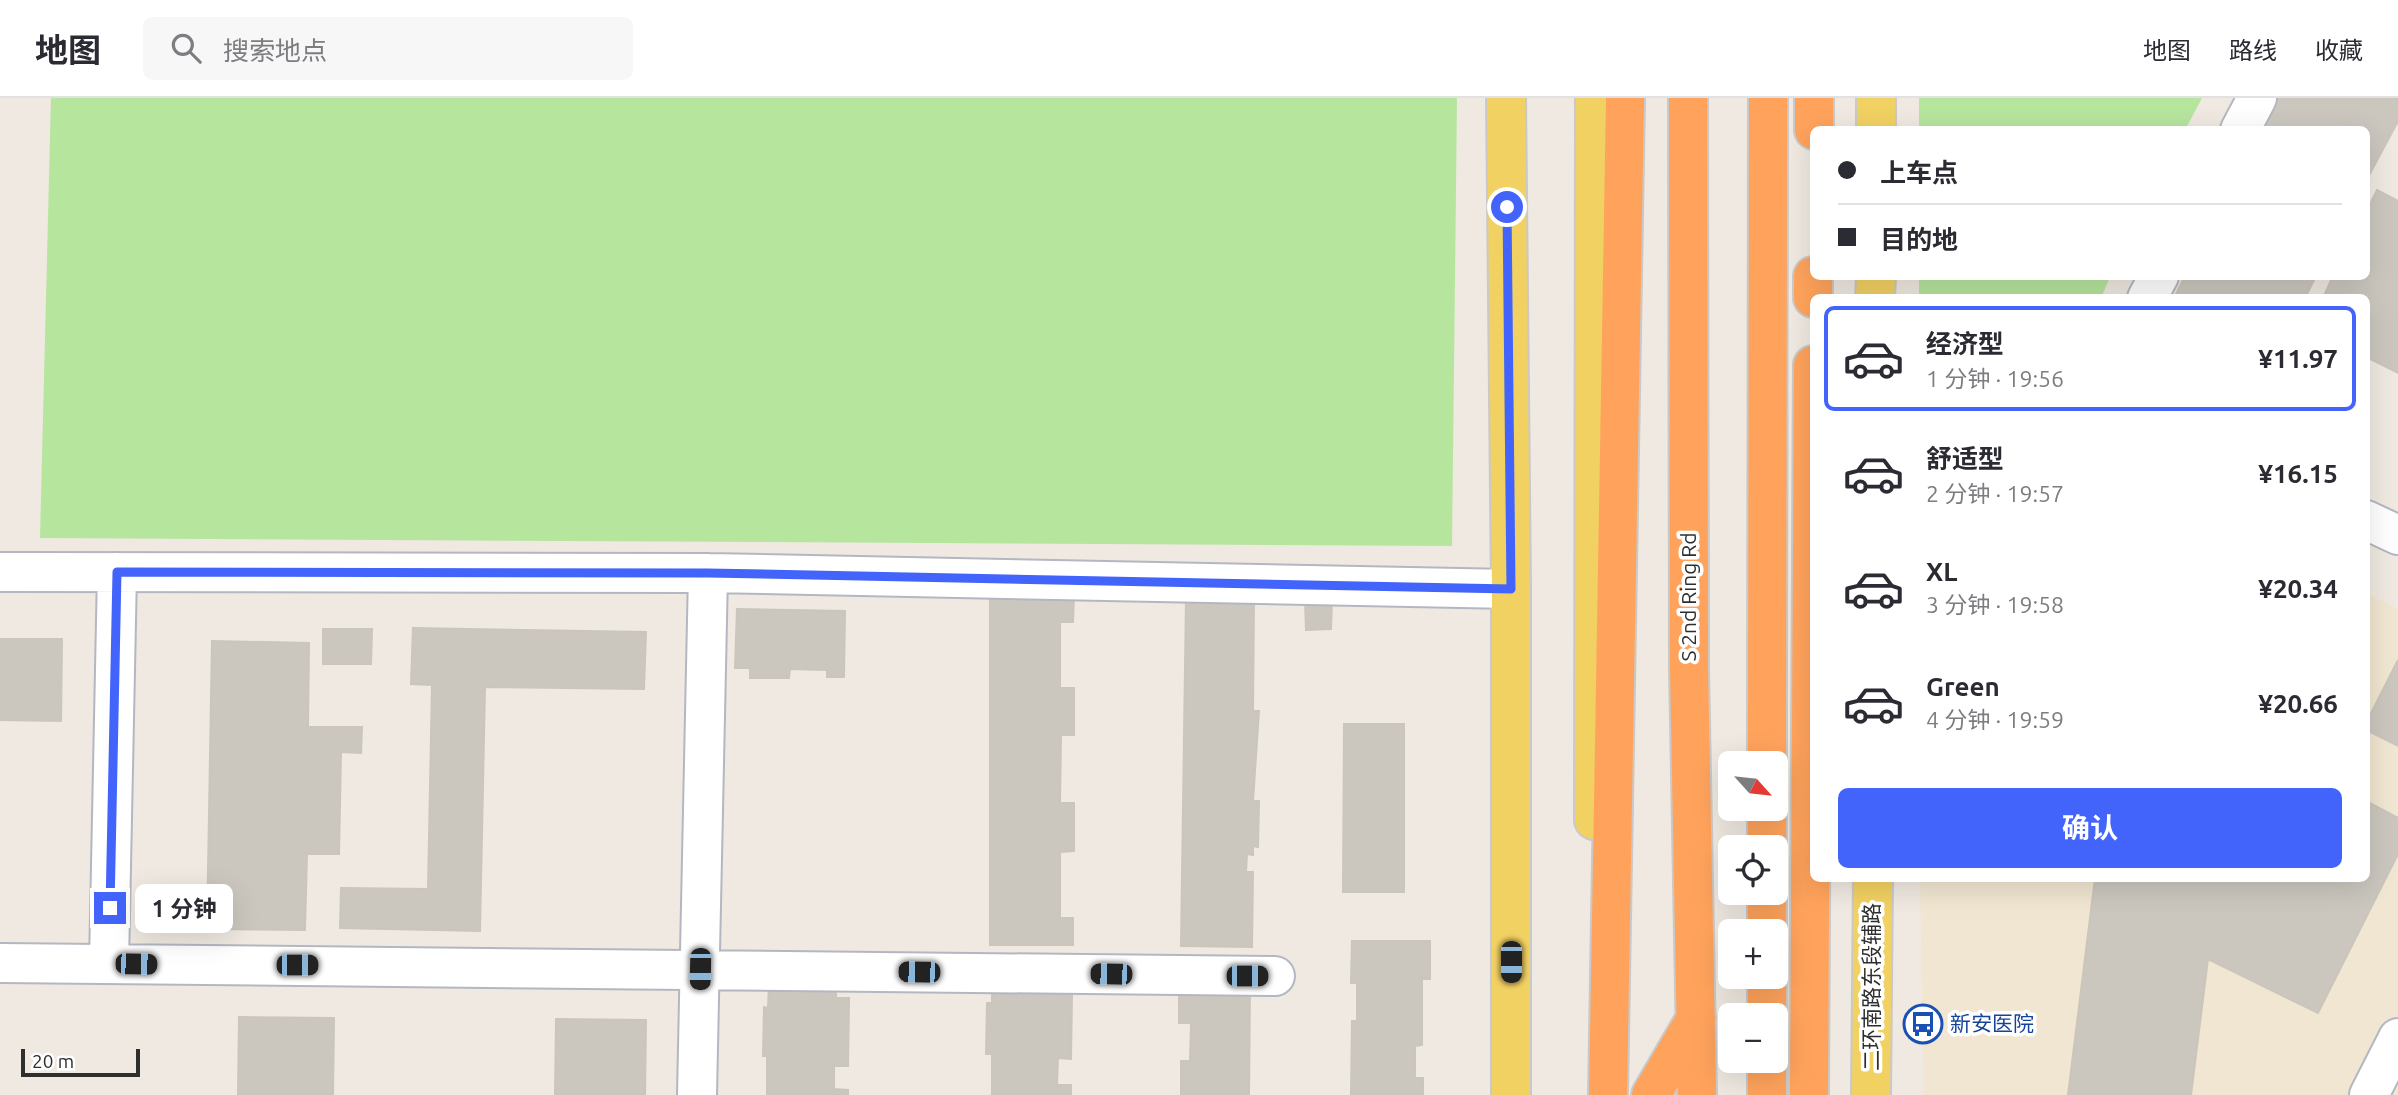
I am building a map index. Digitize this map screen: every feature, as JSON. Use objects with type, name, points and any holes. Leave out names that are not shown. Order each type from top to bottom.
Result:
[{"type":"highway","points":[[1608,1095],[1625,98]]},
{"type":"highway","name":"S 2nd Ring Rd","points":[[1688,98],[1689,668],[1697,1095]]},
{"type":"highway","points":[[1767,751],[1768,98]]},
{"type":"highway","points":[[1814,126],[1815,98]]},
{"type":"highway","points":[[1809,1095],[1810,882]]},
{"type":"highway","points":[[1651,1095],[1696,1018]]},
{"type":"highway","points":[[1767,1073],[1767,1095]]},
{"type":"main road","points":[[1506,98],[1511,589],[1511,1095]]},
{"type":"main road","points":[[1593,1095],[1595,98]]},
{"type":"main road","points":[[1876,98],[1876,126]]},
{"type":"main road","name":"二环南路东段辅路","points":[[1871,1095],[1872,882]]},
{"type":"street","points":[[2242,126],[2257,98]]},
{"type":"street","points":[[2370,522],[2398,535]]},
{"type":"street","points":[[0,572],[708,573],[1511,589]]},
{"type":"street","points":[[109,964],[117,572]]},
{"type":"street","points":[[698,1095],[708,573]]},
{"type":"street","points":[[0,962],[1275,976]]},
{"type":"street","points":[[2369,1095],[2398,1038]]},
{"type":"shaded area","points":[[2370,595],[2398,609],[2398,1095],[1924,1095],[1920,882],[2370,882]]},
{"type":"green space","points":[[51,98],[1457,98],[1452,546],[40,538]]},
{"type":"green space","points":[[1919,98],[2202,98],[2187,126],[1919,126]]},
{"type":"green space","points":[[1919,280],[2109,280],[2103,294],[1919,294]]},
{"type":"building","points":[[2278,98],[2398,98],[2398,121],[2370,174],[2370,126],[2264,126]]},
{"type":"building","points":[[2377,190],[2398,201],[2398,373],[2370,359],[2370,294],[2325,294],[2331,280],[2370,280],[2370,204]]},
{"type":"building","points":[[2183,280],[2314,280],[2307,294],[2176,294]]},
{"type":"building","points":[[990,594],[1074,595],[1073,622],[1060,622],[1060,688],[1074,688],[1074,735],[1061,735],[1060,803],[1074,803],[1074,851],[1060,852],[1060,918],[1073,918],[1073,945],[990,945]]},
{"type":"building","points":[[1186,598],[1254,598],[1253,711],[1259,711],[1253,801],[1259,801],[1258,847],[1253,846],[1253,855],[1247,854],[1246,872],[1253,872],[1252,947],[1181,946]]},
{"type":"building","points":[[1305,600],[1332,600],[1331,629],[1306,630]]},
{"type":"building","points":[[737,609],[845,611],[844,677],[827,677],[827,670],[790,669],[789,678],[750,678],[750,668],[735,668]]},
{"type":"building","points":[[413,628],[646,632],[644,689],[485,687],[480,931],[340,928],[341,888],[428,889],[432,685],[411,684]]},
{"type":"building","points":[[323,629],[372,629],[371,664],[323,664]]},
{"type":"building","points":[[0,639],[62,639],[61,721],[0,720]]},
{"type":"building","points":[[212,641],[309,643],[308,727],[362,727],[361,753],[341,752],[339,854],[307,854],[305,930],[207,929]]},
{"type":"building","points":[[2398,660],[2398,746],[2370,732],[2370,715]]},
{"type":"building","points":[[1344,724],[1404,724],[1404,892],[1343,892]]},
{"type":"building","points":[[2370,803],[2398,818],[2398,854],[2318,1013],[2208,959],[2191,1095],[2068,1095],[2095,882],[2370,882]]},
{"type":"building","points":[[1352,941],[1430,941],[1430,979],[1422,979],[1422,1045],[1415,1046],[1415,1078],[1423,1078],[1423,1095],[1351,1095],[1352,1021],[1357,1021],[1357,983],[1351,983]]},
{"type":"building","points":[[992,978],[1072,993],[1071,1059],[1058,1058],[1057,1085],[1071,1085],[1071,1095],[992,1095],[992,1054],[986,1054],[987,1003],[992,1003]]},
{"type":"building","points":[[769,983],[836,983],[836,998],[849,998],[848,1066],[834,1066],[834,1089],[848,1090],[848,1095],[767,1095],[767,1056],[763,1056],[764,1007],[768,1008]]},
{"type":"building","points":[[1179,984],[1250,984],[1249,1095],[1181,1095],[1181,1061],[1190,1061],[1191,1023],[1179,1023]]},
{"type":"building","points":[[239,1017],[334,1018],[333,1095],[238,1095]]},
{"type":"building","points":[[556,1019],[646,1020],[645,1095],[555,1095]]},
{"type":"place","name":"新安医院","points":[[1923,1024]]},
{"type":"route","points":[[110,908],[117,572],[708,573],[1511,589],[1507,207]]}]
